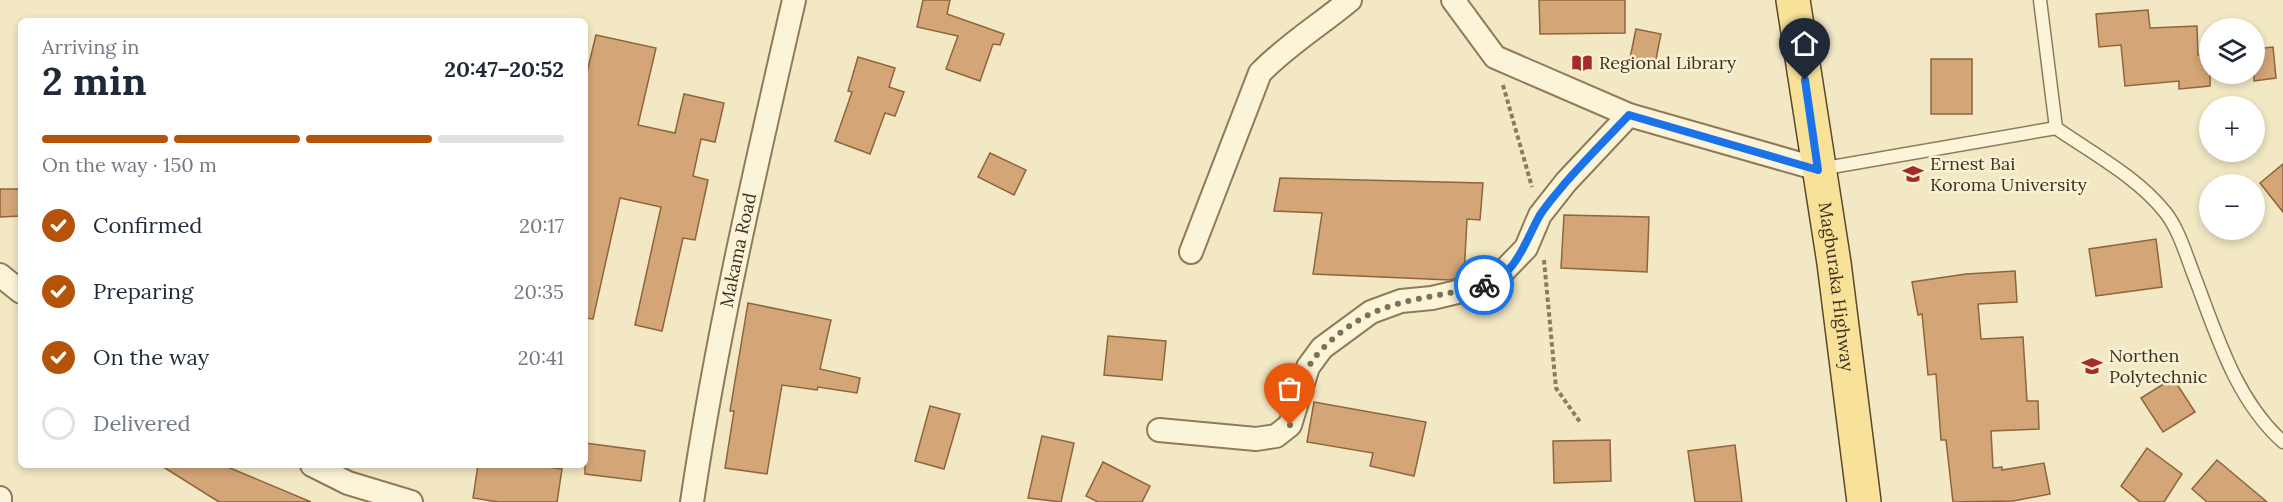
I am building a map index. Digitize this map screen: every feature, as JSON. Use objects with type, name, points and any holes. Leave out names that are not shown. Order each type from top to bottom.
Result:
[{"type":"main road","name":"Magburaka Highway","points":[[1793,0],[1834,263],[1864,502]]},
{"type":"street","name":"Makama Road","points":[[692,502],[705,411],[736,259],[794,0]]},
{"type":"street","points":[[1191,252],[1260,73],[1279,53],[1319,26],[1350,0]]},
{"type":"street","points":[[1453,0],[1495,57],[1629,115],[1818,170]]},
{"type":"street","points":[[1159,430],[1256,440],[1276,436],[1290,425],[1308,368],[1322,348],[1371,312],[1401,301],[1432,298],[1491,284],[1526,248],[1540,215],[1566,182],[1629,115]]},
{"type":"street","points":[[0,275],[18,290]]},
{"type":"street","points":[[318,468],[348,483],[411,502]]},
{"type":"lane","points":[[2040,0],[2056,128]]},
{"type":"lane","points":[[1818,170],[2056,128],[2134,182],[2166,213],[2189,261],[2235,378],[2272,432],[2283,442]]},
{"type":"building","points":[[923,0],[950,0],[947,14],[1004,34],[1000,45],[993,44],[980,81],[946,69],[958,36],[917,27]]},
{"type":"building","points":[[1539,0],[1625,0],[1625,33],[1540,34]]},
{"type":"building","points":[[2148,10],[2150,28],[2197,26],[2199,84],[2210,84],[2210,86],[2179,89],[2179,81],[2125,86],[2121,45],[2099,47],[2096,14]]},
{"type":"building","points":[[1636,29],[1661,34],[1654,69],[1629,63]]},
{"type":"building","points":[[596,35],[656,48],[638,125],[675,133],[684,94],[724,103],[715,142],[701,139],[693,176],[708,180],[695,240],[683,238],[662,331],[635,325],[661,207],[620,198],[593,319],[588,318],[588,68]]},
{"type":"building","points":[[2273,47],[2276,78],[2265,80],[2265,48]]},
{"type":"building","points":[[858,57],[895,68],[889,87],[904,92],[895,116],[885,113],[870,154],[835,141],[852,92],[848,91]]},
{"type":"building","points":[[1931,59],[1972,59],[1972,114],[1931,114]]},
{"type":"building","points":[[990,153],[1026,170],[1014,195],[978,177]]},
{"type":"building","points":[[2283,164],[2283,212],[2265,189],[2265,179]]},
{"type":"building","points":[[1280,178],[1483,183],[1480,220],[1467,219],[1464,276],[1450,280],[1313,274],[1322,213],[1274,211]]},
{"type":"building","points":[[0,189],[18,189],[18,216],[0,217]]},
{"type":"building","points":[[1564,215],[1649,217],[1647,272],[1561,268]]},
{"type":"building","points":[[2156,239],[2162,287],[2096,296],[2089,249]]},
{"type":"building","points":[[2015,271],[2017,302],[1978,304],[1981,339],[2023,337],[2027,401],[2038,401],[2039,429],[1991,431],[1993,468],[2002,467],[2002,470],[2044,463],[2050,494],[2013,501],[1953,502],[1946,440],[1941,440],[1936,374],[1928,375],[1922,314],[1918,315],[1912,282],[1966,274]]},
{"type":"building","points":[[748,303],[831,320],[820,369],[860,378],[857,393],[818,387],[817,390],[782,385],[767,474],[725,468],[734,411],[730,411]]},
{"type":"building","points":[[1108,336],[1166,341],[1162,380],[1104,375]]},
{"type":"building","points":[[2173,378],[2195,412],[2163,432],[2141,398]]},
{"type":"building","points":[[1314,402],[1426,422],[1414,476],[1370,466],[1373,453],[1307,442]]},
{"type":"building","points":[[930,406],[960,414],[944,469],[915,461]]},
{"type":"building","points":[[1042,436],[1074,443],[1061,502],[1028,498]]},
{"type":"building","points":[[1610,440],[1611,481],[1554,483],[1553,441]]},
{"type":"building","points":[[588,443],[645,451],[641,481],[585,474],[585,468],[588,468]]},
{"type":"building","points":[[1735,445],[1742,502],[1695,502],[1688,451]]},
{"type":"building","points":[[2147,448],[2182,474],[2164,502],[2140,502],[2121,486]]},
{"type":"building","points":[[2217,460],[2267,502],[2207,502],[2192,489]]},
{"type":"building","points":[[1103,462],[1150,486],[1142,502],[1098,502],[1086,496]]},
{"type":"building","points":[[165,468],[230,468],[311,502],[219,502]]},
{"type":"building","points":[[478,468],[562,469],[557,502],[498,502],[473,498]]},
{"type":"way so far","points":[[1290,425],[1308,368],[1322,348],[1346,328],[1371,312],[1401,301],[1432,298],[1484,285]]},
{"type":"place","name":"Regional Library","points":[[1582,63]]},
{"type":"place","name":"Ernest Bai Koroma University","points":[[1913,174]]},
{"type":"place","name":"Northen Polytechnic","points":[[2092,366]]},
{"type":"route","points":[[1484,285],[1491,284],[1509,268],[1526,248],[1540,215],[1566,182],[1629,115],[1687,130],[1818,170],[1805,80]]}]
